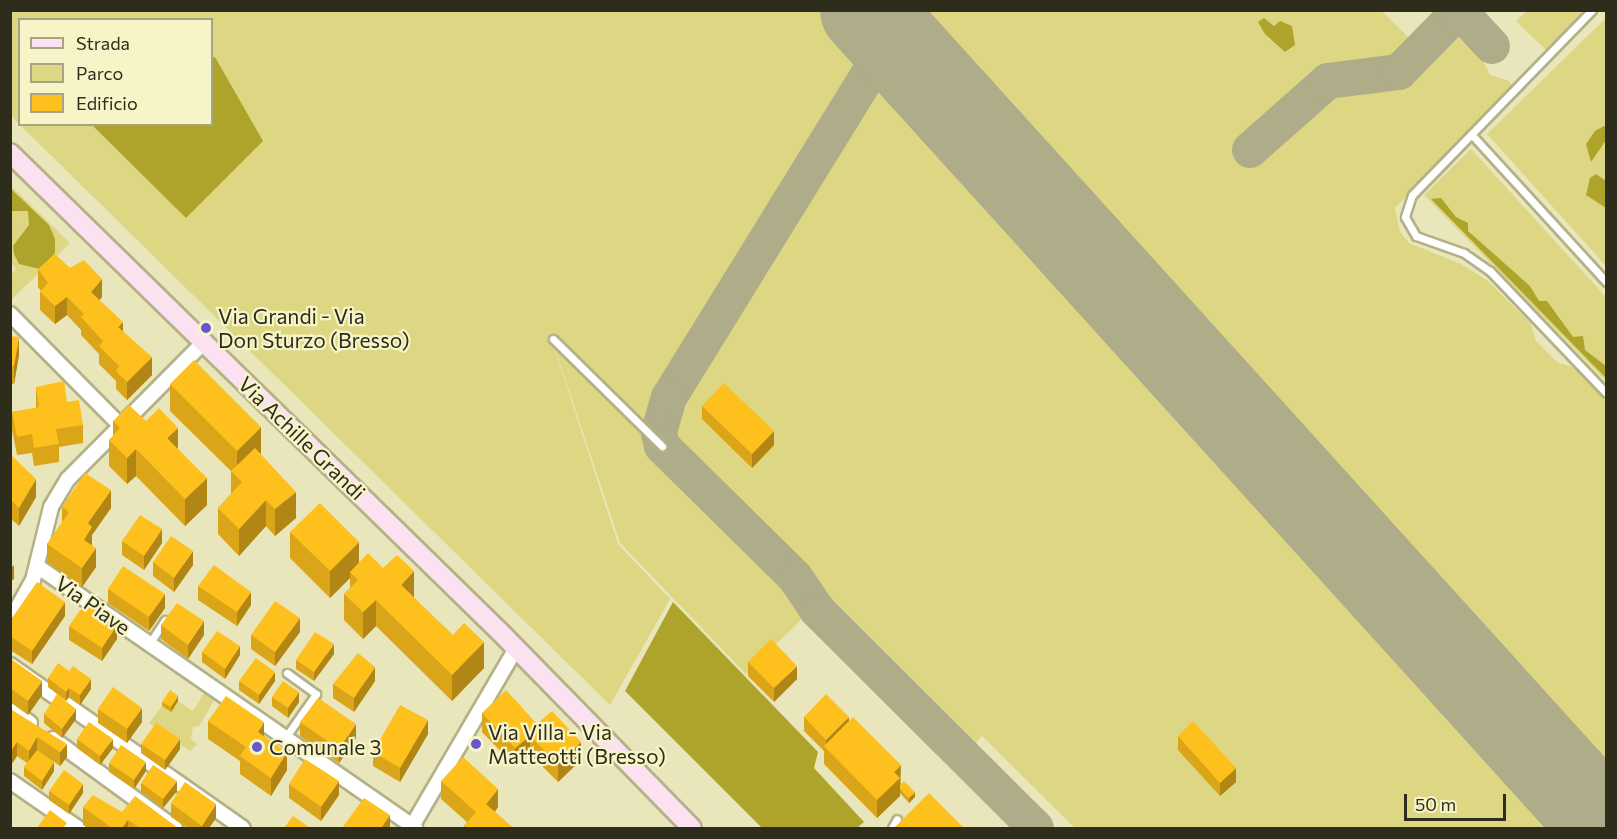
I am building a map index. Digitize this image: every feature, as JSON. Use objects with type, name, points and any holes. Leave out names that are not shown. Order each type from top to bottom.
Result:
[{"type":"street","name":"Via Achille Grandi","points":[[10,153],[516,648],[692,828]]},
{"type":"street","points":[[10,314],[120,425]]},
{"type":"street","points":[[10,621],[22,604],[37,566],[51,507],[68,479],[204,342]]},
{"type":"street","name":"Via Piave","points":[[37,566],[412,828]]},
{"type":"street","points":[[412,828],[516,648]]},
{"type":"street","points":[[10,665],[243,828]]},
{"type":"street","points":[[10,708],[175,828]]},
{"type":"street","points":[[10,781],[78,828]]},
{"type":"lane","points":[[1592,10],[1412,195],[1405,210],[1408,227],[1420,238],[1458,250],[1486,267],[1606,393]]},
{"type":"lane","points":[[1472,135],[1606,282]]},
{"type":"lane","points":[[553,339],[662,446]]},
{"type":"lane","name":"Via Piave","points":[[148,644],[173,609]]},
{"type":"lane","points":[[285,738],[316,694],[287,673]]},
{"type":"lane","points":[[892,828],[897,819]]},
{"type":"green space","points":[[10,11],[822,11],[866,58],[644,422],[549,332],[618,544],[670,599],[610,705],[21,126],[213,126],[213,18],[18,18],[18,123],[11,116]]},
{"type":"green space","points":[[907,11],[1382,11],[1410,39],[1411,47],[1423,59],[1453,32],[1482,59],[1490,75],[1507,80],[1513,86],[1395,208],[1400,232],[1409,243],[1461,264],[1488,281],[1531,324],[1536,341],[1558,363],[1573,367],[1606,401],[1606,780]]},
{"type":"green space","points":[[1527,11],[1583,11],[1549,53],[1516,21]]},
{"type":"green space","points":[[1606,18],[1606,266],[1487,134]]},
{"type":"green space","points":[[882,76],[1565,828],[1075,828],[982,736],[972,747],[668,442],[667,426],[694,368],[840,128],[846,131]]},
{"type":"green space","points":[[1471,149],[1606,297],[1606,381],[1424,195]]},
{"type":"green space","points":[[10,185],[70,243],[11,300],[11,275],[16,269],[11,263]]},
{"type":"green space","points":[[554,346],[813,608],[746,674],[620,543]]},
{"type":"green space","points":[[205,692],[215,699],[199,726],[193,727],[191,739],[197,744],[190,751],[149,723],[162,706],[171,712],[178,701],[193,711]]},
{"type":"shaded area","points":[[1264,18],[1274,26],[1280,21],[1292,26],[1295,45],[1285,52],[1265,34],[1258,22]]},
{"type":"shaded area","points":[[215,57],[263,141],[186,218],[93,126],[213,126],[213,58]]},
{"type":"shaded area","points":[[1606,125],[1606,140],[1591,162],[1586,144],[1595,131]]},
{"type":"shaded area","points":[[1596,174],[1606,181],[1606,208],[1586,195],[1590,178]]},
{"type":"shaded area","points":[[10,188],[49,225],[55,239],[55,253],[40,269],[19,264],[14,254],[13,246],[29,225],[28,211],[11,211]]},
{"type":"shaded area","points":[[1441,198],[1456,217],[1468,223],[1468,231],[1530,286],[1539,301],[1547,301],[1573,337],[1583,336],[1585,350],[1606,366],[1606,378],[1431,199]]},
{"type":"shaded area","points":[[673,602],[818,752],[814,768],[864,822],[857,828],[762,828],[625,691]]},
{"type":"building","points":[[55,254],[70,268],[84,260],[102,279],[91,292],[123,322],[118,327],[152,357],[127,382],[116,371],[119,366],[99,346],[103,341],[81,317],[84,314],[67,297],[55,306],[40,292],[48,283],[38,269]]},
{"type":"building","points":[[10,336],[19,337],[14,366],[10,366]]},
{"type":"building","points":[[194,360],[261,427],[237,451],[170,384]]},
{"type":"building","points":[[64,381],[67,402],[79,400],[83,425],[56,429],[59,444],[34,448],[32,434],[17,437],[12,412],[39,407],[36,387]]},
{"type":"building","points":[[724,383],[774,431],[752,454],[702,406]]},
{"type":"building","points":[[129,405],[146,421],[159,408],[178,428],[167,438],[207,478],[185,499],[136,449],[127,458],[109,440],[120,428],[113,421]]},
{"type":"building","points":[[255,448],[296,492],[275,509],[266,500],[239,529],[218,508],[242,482],[231,471]]},
{"type":"building","points":[[10,454],[36,479],[19,508],[10,499]]},
{"type":"building","points":[[85,473],[111,490],[88,523],[92,527],[84,540],[96,548],[82,568],[47,544],[69,512],[62,507]]},
{"type":"building","points":[[320,503],[359,542],[330,571],[290,532]]},
{"type":"building","points":[[140,515],[162,529],[144,556],[122,541]]},
{"type":"building","points":[[171,536],[193,551],[174,578],[153,562]]},
{"type":"building","points":[[368,553],[383,568],[397,555],[414,571],[401,585],[453,635],[464,623],[484,642],[452,675],[376,600],[363,612],[344,594],[358,580],[350,572]]},
{"type":"building","points":[[214,565],[251,592],[237,612],[198,586]]},
{"type":"building","points":[[123,566],[165,594],[149,617],[108,589]]},
{"type":"building","points":[[37,582],[65,602],[32,651],[10,636],[10,621]]},
{"type":"building","points":[[275,601],[300,618],[275,652],[251,635]]},
{"type":"building","points":[[86,602],[117,625],[102,648],[69,626]]},
{"type":"building","points":[[177,603],[204,621],[188,645],[161,625]]},
{"type":"building","points":[[217,631],[240,646],[225,669],[202,652]]},
{"type":"building","points":[[315,632],[334,644],[314,672],[296,660]]},
{"type":"building","points":[[771,639],[797,666],[774,688],[748,662]]},
{"type":"building","points":[[358,653],[375,667],[354,698],[333,684]]},
{"type":"building","points":[[10,658],[42,681],[28,701],[10,688]]},
{"type":"building","points":[[256,658],[275,672],[259,695],[239,681]]},
{"type":"building","points":[[58,663],[69,671],[73,666],[91,679],[80,695],[69,688],[66,692],[48,678]]},
{"type":"building","points":[[283,681],[299,692],[288,708],[272,697]]},
{"type":"building","points":[[113,687],[142,708],[127,729],[98,709]]},
{"type":"building","points":[[170,690],[178,696],[171,707],[162,702]]},
{"type":"building","points":[[506,690],[537,724],[552,711],[581,742],[558,764],[530,736],[515,748],[482,713]]},
{"type":"building","points":[[57,694],[76,709],[62,729],[44,714]]},
{"type":"building","points":[[826,694],[849,717],[826,740],[804,717]]},
{"type":"building","points":[[226,696],[264,722],[258,732],[287,752],[271,778],[240,756],[246,747],[208,721]]},
{"type":"building","points":[[318,698],[356,724],[339,749],[300,722]]},
{"type":"building","points":[[400,705],[428,720],[400,768],[373,752]]},
{"type":"building","points":[[12,710],[67,744],[60,752],[37,737],[29,751],[17,742],[11,751],[10,712]]},
{"type":"building","points":[[853,717],[901,765],[894,772],[900,778],[877,800],[824,746]]},
{"type":"building","points":[[1193,721],[1236,768],[1220,783],[1178,736]]},
{"type":"building","points":[[89,722],[113,739],[100,756],[77,739]]},
{"type":"building","points":[[156,723],[180,739],[165,760],[141,744]]},
{"type":"building","points":[[121,745],[146,762],[134,780],[109,763]]},
{"type":"building","points":[[37,750],[54,762],[42,781],[24,767]]},
{"type":"building","points":[[463,757],[498,789],[486,804],[513,828],[467,828],[464,826],[476,812],[441,781]]},
{"type":"building","points":[[305,759],[339,781],[321,807],[289,784]]},
{"type":"building","points":[[153,765],[177,781],[163,799],[141,783]]},
{"type":"building","points":[[64,770],[83,784],[69,805],[49,791]]},
{"type":"building","points":[[904,781],[915,792],[909,798],[900,789]]},
{"type":"building","points":[[185,782],[216,804],[202,826],[171,803]]},
{"type":"building","points":[[929,793],[964,828],[894,828]]},
{"type":"building","points":[[93,795],[122,812],[135,796],[178,828],[140,828],[128,820],[122,828],[112,828],[83,807]]},
{"type":"building","points":[[364,798],[390,815],[381,828],[342,828]]},
{"type":"building","points":[[50,810],[67,823],[65,828],[37,828]]},
{"type":"building","points":[[293,816],[310,828],[284,828]]},
{"type":"taxiway","points":[[1250,150],[1328,81],[1399,72],[1455,15],[1464,16],[1492,46]]},
{"type":"taxiway","points":[[891,38],[669,397],[659,433],[662,446],[795,577],[817,610],[1036,828]]},
{"type":"runway","points":[[866,10],[1606,827]]},
{"type":"place","name":"Via Grandi - Via Don Sturzo (Bresso)","points":[[206,328]]},
{"type":"place","name":"Via Villa - Via Matteotti (Bresso)","points":[[476,744]]},
{"type":"place","name":"Comunale 3","points":[[257,747]]}]
